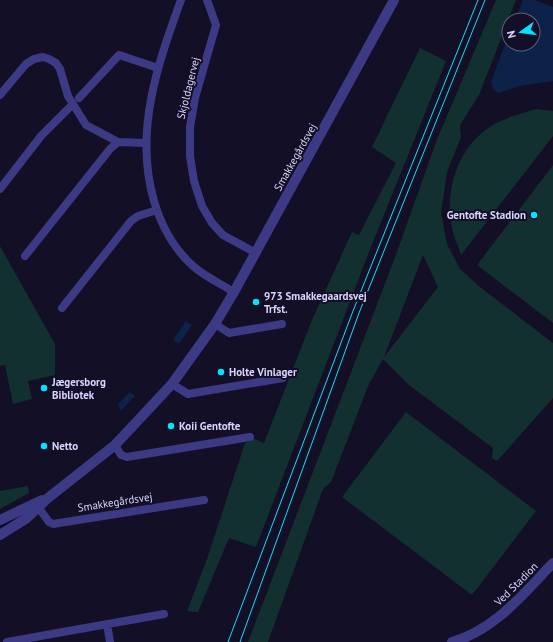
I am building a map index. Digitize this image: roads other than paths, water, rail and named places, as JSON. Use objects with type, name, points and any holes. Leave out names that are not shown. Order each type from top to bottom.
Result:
[{"type":"street","points":[[181,0],[158,68],[147,115],[145,142],[147,169],[157,210],[166,231],[179,250],[194,267],[234,292]]},
{"type":"street","name":"Skjoldagervej","points":[[207,0],[216,25],[195,98],[190,128],[190,156],[194,181],[202,206],[212,223],[223,235],[256,254]]},
{"type":"street","name":"Smakkegårdsvej","points":[[0,534],[27,518],[48,498],[115,445],[172,384],[215,324],[256,254],[394,0]]},
{"type":"street","points":[[79,98],[119,55],[158,68]]},
{"type":"street","points":[[0,95],[26,64],[34,59],[43,57],[56,63],[60,69],[72,105],[86,125],[118,142],[145,142]]},
{"type":"street","points":[[0,189],[41,136],[72,105]]},
{"type":"street","points":[[25,256],[110,148],[118,142]]},
{"type":"street","points":[[62,308],[131,221],[138,216],[157,210]]},
{"type":"street","points":[[215,324],[229,333],[282,324]]},
{"type":"street","points":[[172,384],[188,394],[283,378]]},
{"type":"street","points":[[115,445],[121,455],[127,457],[250,437]]},
{"type":"street","name":"Smakkegårdsvej","points":[[0,520],[48,498]]},
{"type":"street","name":"Smakkegårdsvej","points":[[38,507],[49,522],[54,524],[204,500]]},
{"type":"street","name":"Ved Stadion","points":[[452,642],[470,636],[484,628],[510,608],[553,563]]},
{"type":"street","points":[[7,642],[164,614]]},
{"type":"street","points":[[107,624],[110,642]]},
{"type":"water","points":[[523,0],[535,0],[553,7],[553,81],[520,86],[498,93],[493,89],[491,82],[502,52],[541,52],[541,12],[518,12]]},
{"type":"water","points":[[186,321],[192,325],[179,344],[173,340]]},
{"type":"water","points":[[130,392],[135,396],[121,411],[118,404]]},
{"type":"tram line","points":[[228,642],[353,311],[478,0]]},
{"type":"tram line","points":[[240,642],[359,313],[485,0]]},
{"type":"place","name":"Gentofte Stadion","points":[[534,215]]},
{"type":"place","name":"973 Smakkegaardsvej Trfst.","points":[[256,302]]},
{"type":"place","name":"Holte Vinlager","points":[[221,372]]},
{"type":"place","name":"Jægersborg Bibliotek","points":[[44,388]]},
{"type":"place","name":"Koii Gentofte","points":[[171,426]]},
{"type":"place","name":"Netto","points":[[44,446]]}]
